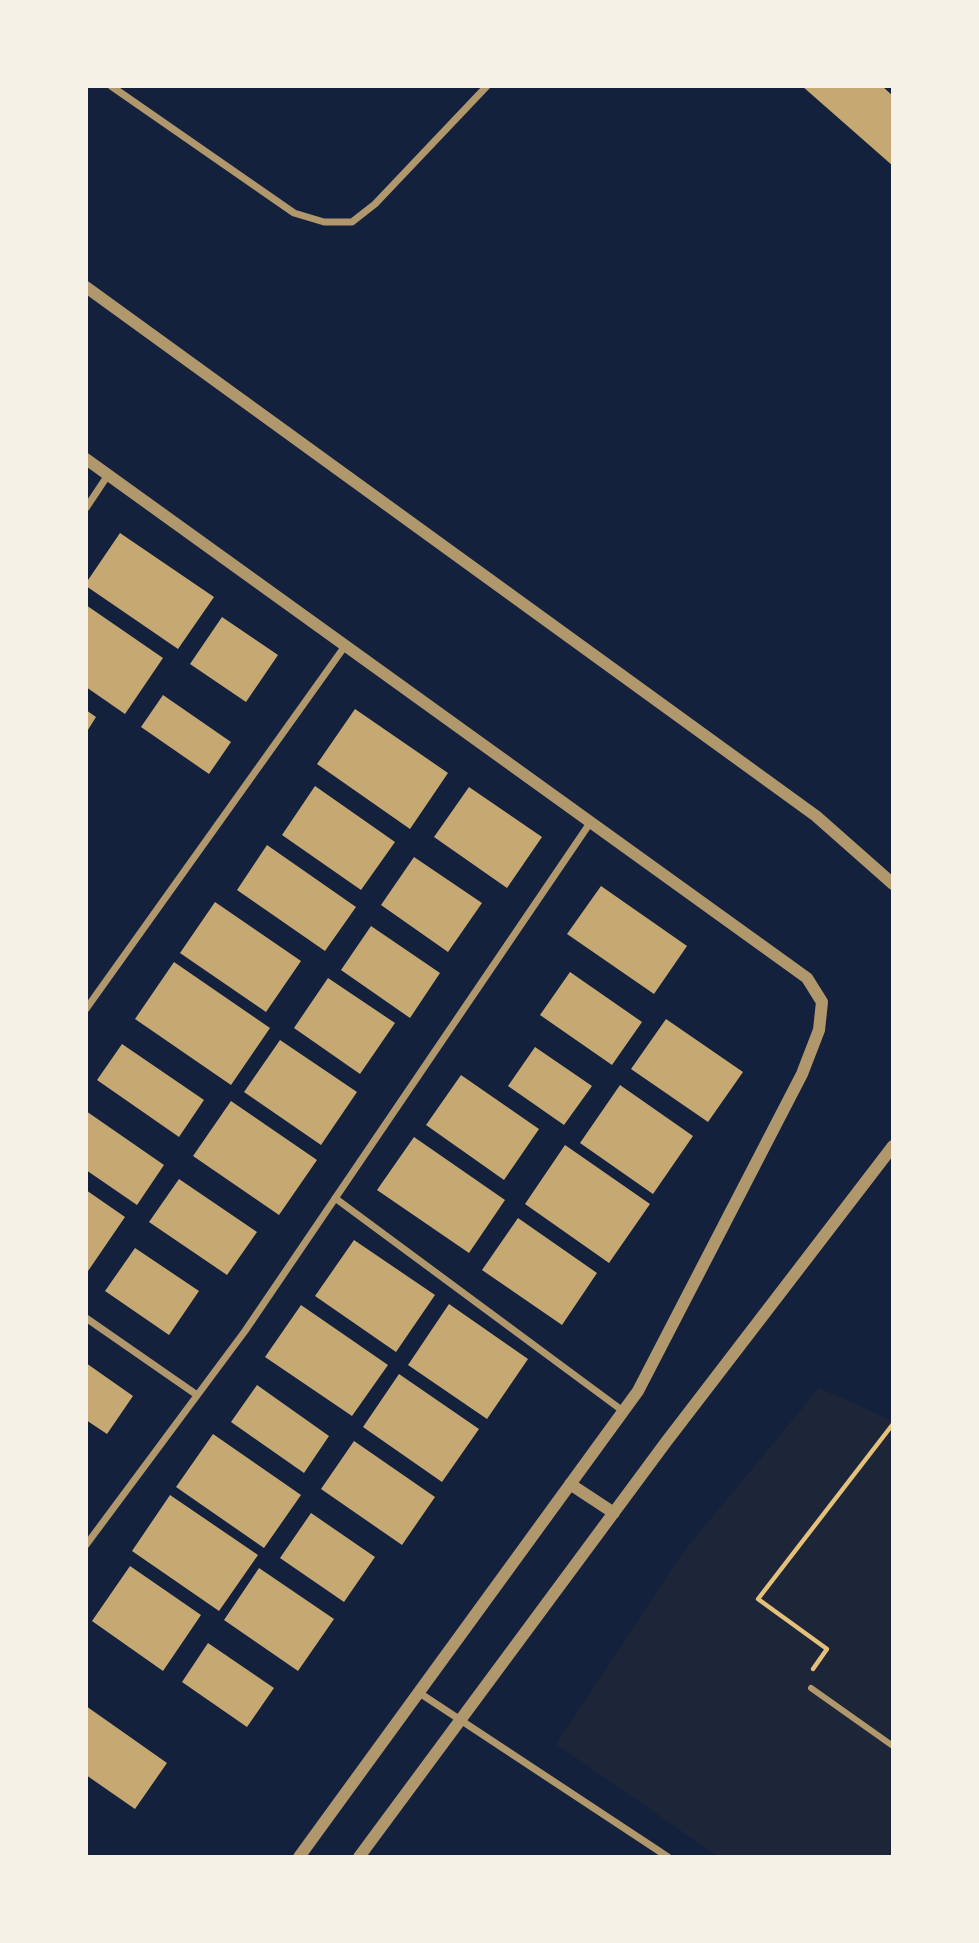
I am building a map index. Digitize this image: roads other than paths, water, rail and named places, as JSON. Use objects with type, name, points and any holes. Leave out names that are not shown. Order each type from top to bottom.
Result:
[{"type":"street","points":[[111,86],[294,213],[324,222],[352,222],[375,204],[487,86]]},
{"type":"street","points":[[86,287],[816,816],[893,884]]},
{"type":"street","points":[[86,459],[807,978],[822,1002],[819,1030],[802,1074],[638,1391],[299,1857]]},
{"type":"street","points":[[86,508],[108,475]]},
{"type":"street","points":[[86,1009],[345,646]]},
{"type":"street","points":[[86,1545],[245,1331],[590,822]]},
{"type":"street","points":[[359,1857],[614,1513],[893,1146]]},
{"type":"street","points":[[335,1198],[623,1411]]},
{"type":"street","points":[[86,1318],[197,1395]]},
{"type":"street","points":[[570,1484],[614,1513]]},
{"type":"street","points":[[811,1688],[893,1746]]},
{"type":"street","points":[[418,1691],[668,1857]]}]
